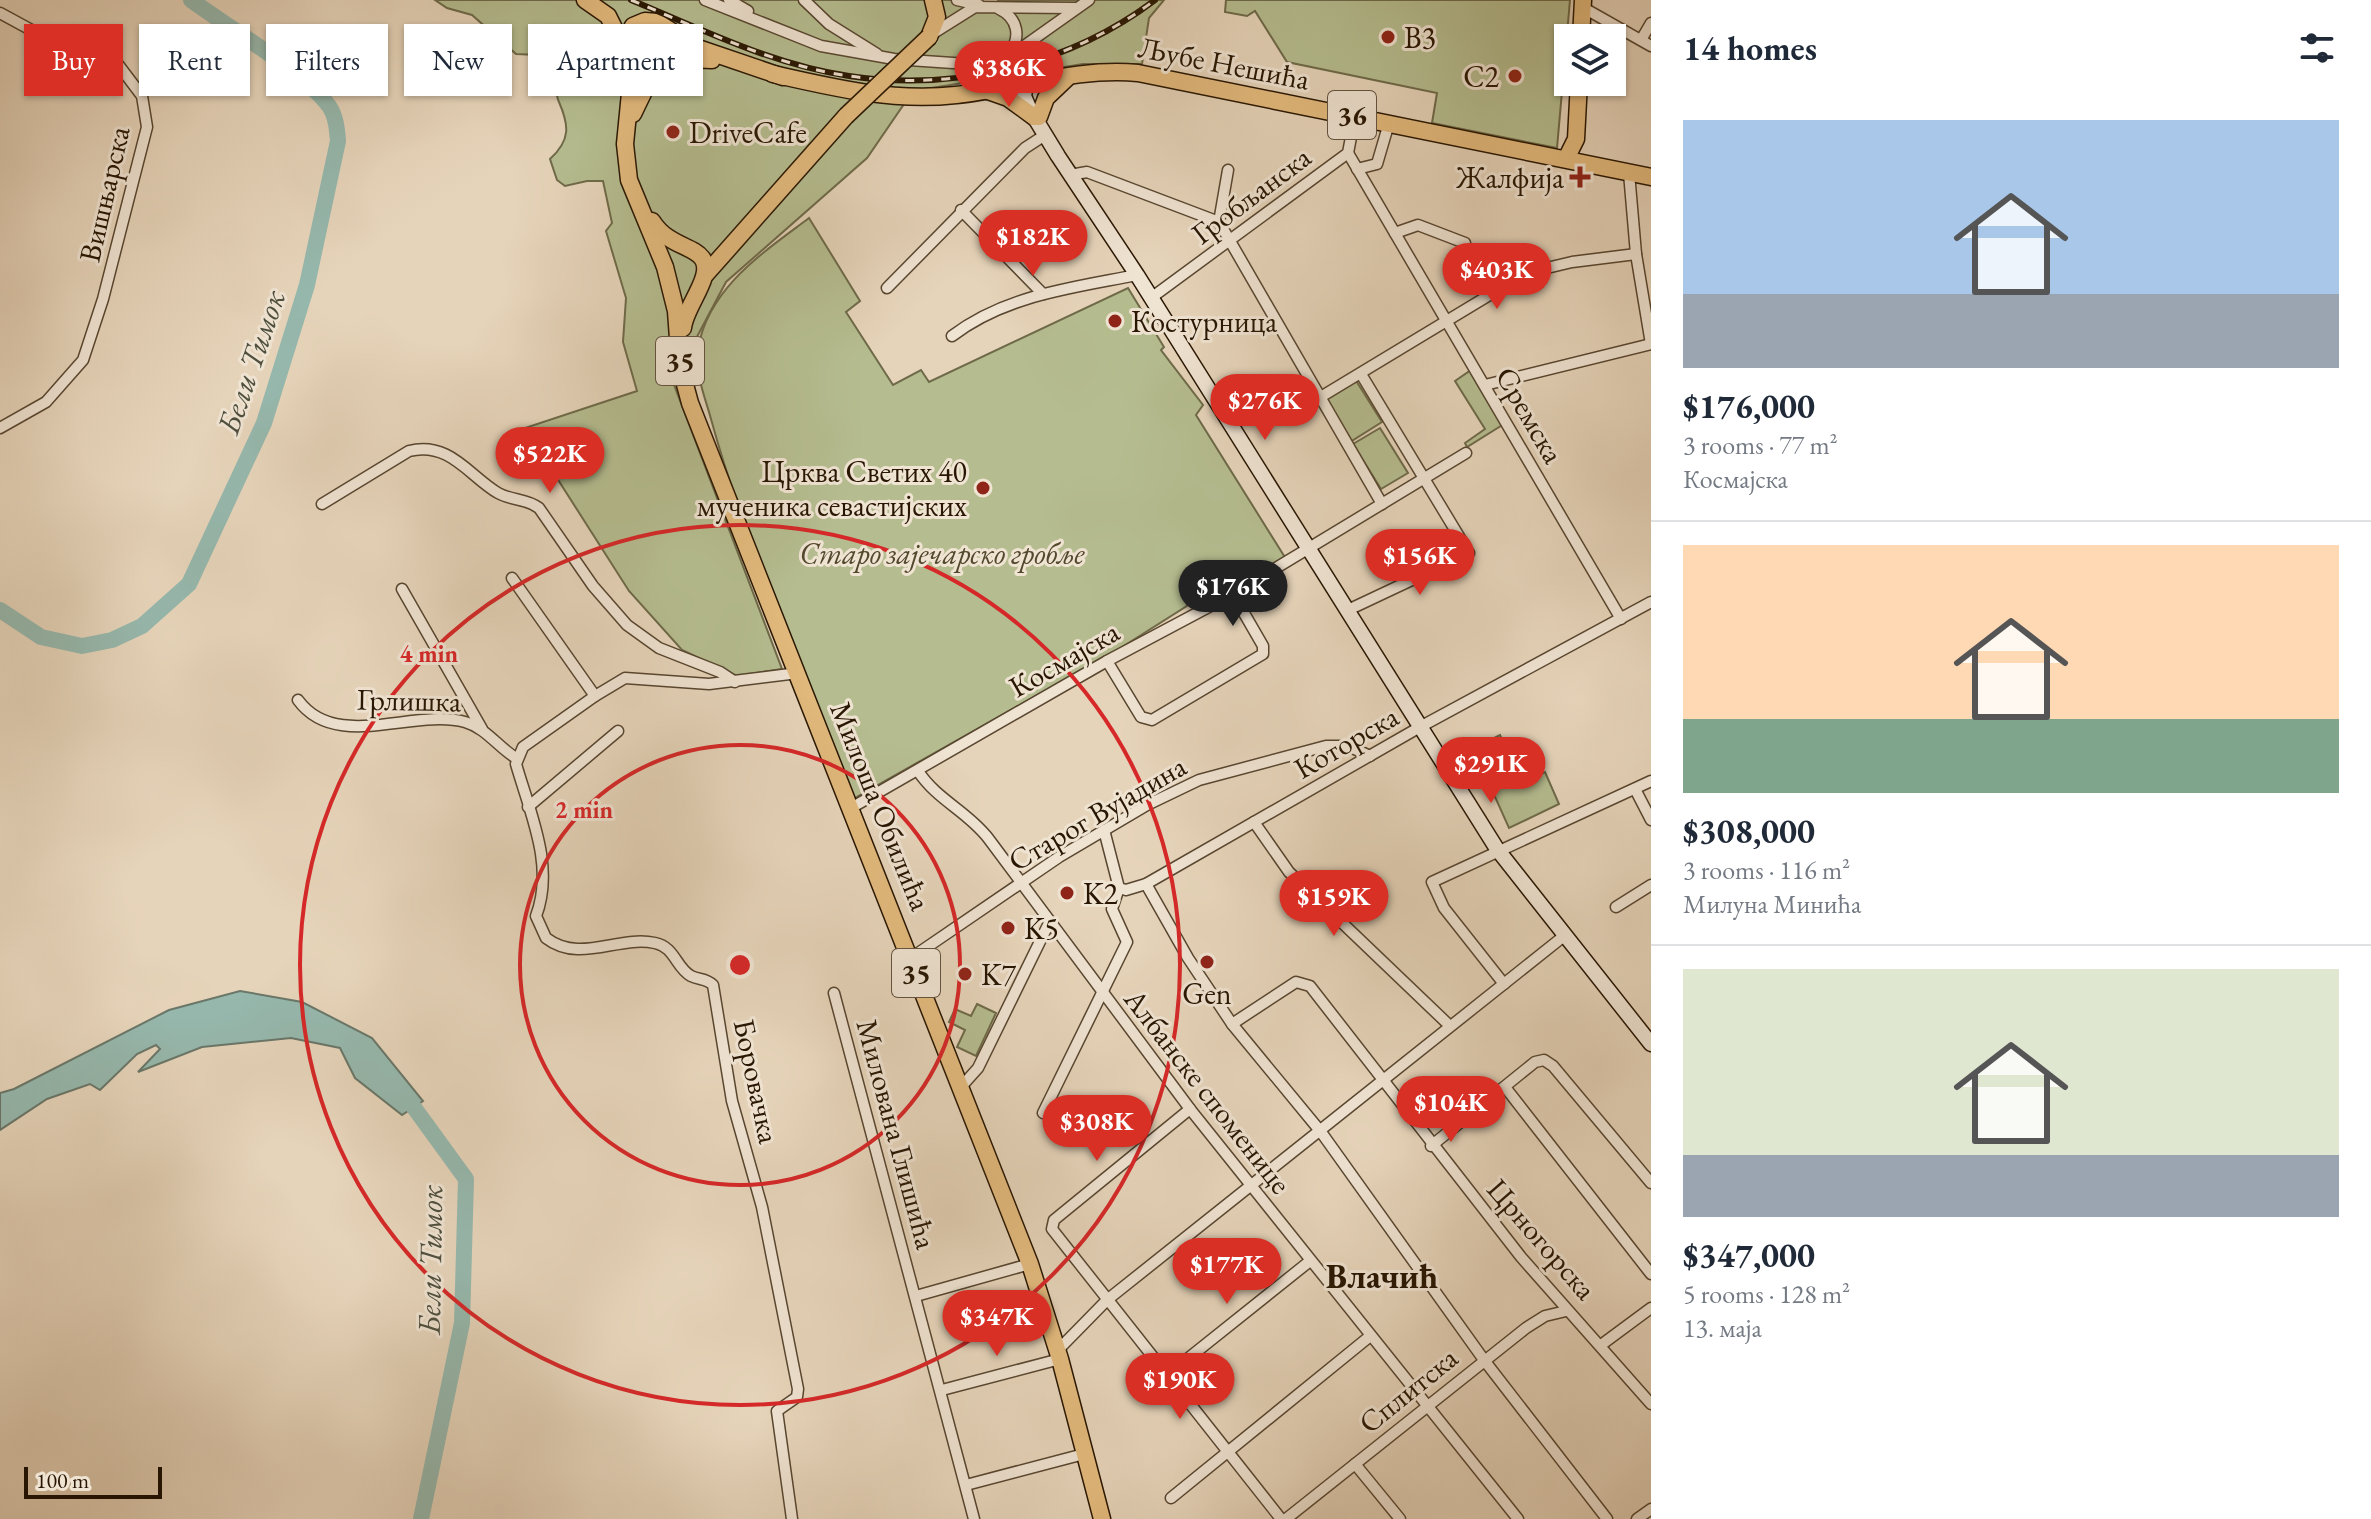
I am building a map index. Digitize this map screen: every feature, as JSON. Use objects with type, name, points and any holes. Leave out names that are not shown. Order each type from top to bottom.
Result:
[{"type":"main road","points":[[585,0],[608,16],[612,24]]},
{"type":"main road","name":"36","points":[[592,0],[623,17],[661,24]]},
{"type":"main road","points":[[929,37],[937,17],[933,0]]},
{"type":"main road","points":[[1582,24],[1583,4]]},
{"type":"main road","points":[[638,24],[643,21]]},
{"type":"main road","name":"Милоша Обилића","points":[[703,436],[687,375],[682,335],[684,320],[702,281],[846,116],[874,86],[929,37]]},
{"type":"main road","name":"36","points":[[703,50],[783,77]]},
{"type":"main road","name":"36","points":[[703,59],[783,77]]},
{"type":"main road","name":"Љубе Нешића","points":[[783,77],[847,91],[892,96],[943,96],[1108,71],[1138,73],[1651,177]]},
{"type":"main road","points":[[987,90],[1008,98],[1039,123],[1046,98],[1068,77]]},
{"type":"main road","points":[[631,96],[625,144],[629,180],[665,267]]},
{"type":"main road","points":[[643,96],[636,105],[631,127],[632,166],[640,197],[663,235],[704,260],[702,281],[684,292],[670,284]]},
{"type":"main road","points":[[1566,159],[1576,139],[1578,96]]},
{"type":"main road","name":"Милоша Обилића","points":[[690,251],[719,243],[757,215]]},
{"type":"main road","name":"35","points":[[670,284],[665,267],[673,255],[690,251]]},
{"type":"main road","name":"Милоша Обилића","points":[[670,284],[680,366],[703,436],[1030,1264],[1059,1354],[1102,1519]]},
{"type":"street","points":[[705,0],[821,46],[882,57],[968,64],[1006,55],[1085,3]]},
{"type":"street","points":[[729,0],[773,27]]},
{"type":"street","points":[[804,0],[843,34],[882,57]]},
{"type":"street","points":[[957,0],[1005,11],[1015,25],[1016,43],[1006,55]]},
{"type":"street","points":[[929,37],[966,11],[990,7],[1065,11],[1085,3]]},
{"type":"street","points":[[1583,4],[1651,46]]},
{"type":"street","name":"Вишњарска","points":[[0,13],[35,32],[88,47],[117,63],[142,96],[147,127],[103,299],[83,360],[46,402],[0,428]]},
{"type":"street","points":[[1641,40],[1651,23]]},
{"type":"street","points":[[1028,84],[1037,95],[1039,123],[1070,175],[1137,275],[1497,849],[1564,936],[1648,1035]]},
{"type":"street","name":"Гробљанска","points":[[1151,298],[1348,153],[1355,116]]},
{"type":"street","points":[[887,288],[1025,148],[1039,123]]},
{"type":"street","points":[[1357,169],[1377,164],[1389,123]]},
{"type":"street","name":"Сремска","points":[[1348,153],[1621,619]]},
{"type":"street","points":[[1219,222],[1228,170]]},
{"type":"street","points":[[1070,175],[1087,172],[1219,222],[1382,504]]},
{"type":"street","points":[[1485,385],[1651,344],[1636,254],[1629,173]]},
{"type":"street","points":[[961,210],[1043,294]]},
{"type":"street","points":[[1395,233],[1418,225],[1465,243]]},
{"type":"street","points":[[1319,398],[1448,323],[1526,273],[1559,264],[1636,254]]},
{"type":"street","points":[[1493,256],[1513,263],[1526,273]]},
{"type":"street","points":[[952,336],[982,315],[1043,294],[1137,275]]},
{"type":"street","points":[[1348,610],[1469,553],[1361,374]]},
{"type":"street","points":[[322,504],[409,451],[425,449],[452,458],[498,493],[530,501],[539,508],[593,586],[636,632],[659,648],[720,672],[735,682]]},
{"type":"street","name":"Космајска","points":[[851,808],[1107,661],[1233,594],[1466,453]]},
{"type":"street","points":[[512,578],[595,696]]},
{"type":"street","points":[[402,589],[483,731]]},
{"type":"street","points":[[1107,661],[1141,717],[1152,720],[1264,651],[1233,594]]},
{"type":"street","name":"Которска","points":[[1119,888],[1126,890],[1146,884],[1420,727],[1651,602]]},
{"type":"street","points":[[516,758],[523,747],[595,696],[631,677],[709,684],[798,673]]},
{"type":"street","name":"Грлишка","points":[[298,700],[311,714],[357,726],[440,718],[462,721],[483,731],[516,758]]},
{"type":"street","points":[[528,807],[618,731]]},
{"type":"street","name":"Старог Вујадина","points":[[911,958],[1104,830],[1176,790],[1211,776],[1334,745],[1356,748],[1370,756]]},
{"type":"street","name":"Боровачка","points":[[516,758],[545,867],[545,889],[536,916],[546,938],[573,950],[645,942],[660,944],[678,958],[690,976],[713,985],[732,1101],[762,1207],[798,1389],[797,1397],[777,1411],[792,1519]]},
{"type":"street","name":"Албанске споменице","points":[[918,771],[939,797],[977,824],[1190,1109],[1369,1337],[1518,1519]]},
{"type":"street","points":[[1504,984],[1450,916],[1432,882],[1497,849],[1651,781]]},
{"type":"street","points":[[1635,789],[1651,820]]},
{"type":"street","points":[[1254,822],[1289,872],[1450,1026]]},
{"type":"street","points":[[1043,1113],[1127,942],[1112,907],[1119,888],[1104,830]]},
{"type":"street","points":[[1146,884],[1188,958],[1232,1024],[1321,1132],[1484,1360],[1607,1519]]},
{"type":"street","points":[[1616,907],[1651,885]]},
{"type":"street","points":[[961,1087],[978,1068],[1049,923]]},
{"type":"street","points":[[942,1390],[1059,1354],[1107,1300],[1564,936]]},
{"type":"street","name":"Црногорска","points":[[1232,1024],[1296,982],[1306,983],[1431,1146],[1566,1311],[1579,1319],[1651,1404]]},
{"type":"street","name":"Милована Глишића","points":[[834,993],[974,1519]]},
{"type":"street","points":[[1431,1146],[1537,1061],[1550,1063],[1651,1183]]},
{"type":"street","points":[[1505,1087],[1651,1274]]},
{"type":"street","points":[[1190,1109],[1054,1220],[1051,1226],[1053,1233],[1225,1451],[1283,1519]]},
{"type":"street","points":[[1166,1376],[1310,1261]]},
{"type":"street","points":[[916,1296],[1030,1264]]},
{"type":"street","points":[[1601,1345],[1651,1308]]},
{"type":"street","name":"Сплитска","points":[[1283,1519],[1537,1320],[1566,1311]]},
{"type":"street","points":[[1171,1498],[1369,1337]]},
{"type":"street","points":[[966,1485],[1084,1454]]},
{"type":"street","points":[[1355,1464],[1400,1519]]},
{"type":"street","points":[[1637,1519],[1651,1509]]},
{"type":"green space","points":[[435,0],[968,0],[1020,13],[1069,5],[997,0],[1164,0],[1149,18],[1142,64],[1083,64],[913,91],[867,158],[726,282],[673,382],[782,669],[737,676],[682,650],[629,591],[525,428],[637,391],[623,342],[626,298],[606,231],[612,223],[603,181],[565,186],[557,180],[550,159],[562,145],[566,132],[565,118],[557,96],[703,96],[703,24],[528,24],[528,55],[516,54],[512,50],[512,24],[482,24],[472,15],[447,8]]},
{"type":"green space","points":[[1226,0],[1570,0],[1568,24],[1554,24],[1554,96],[1562,96],[1557,148],[1432,123],[1437,93],[1287,62],[1255,11],[1247,16],[1225,12]]},
{"type":"green space","name":"Старо зајечарско гробље","points":[[809,218],[860,301],[846,312],[893,385],[921,370],[929,382],[1128,288],[1164,347],[1161,350],[1203,405],[1196,415],[1286,559],[1211,602],[1206,594],[1119,649],[853,799],[741,515],[703,393],[698,366],[698,348],[704,326],[726,289],[757,258]]},
{"type":"green space","points":[[1471,370],[1504,424],[1467,447],[1465,443],[1485,429],[1455,381]]},
{"type":"green space","points":[[1355,379],[1382,422],[1350,442],[1323,399]]},
{"type":"green space","points":[[1380,428],[1408,473],[1381,489],[1353,444]]},
{"type":"green space","points":[[1500,735],[1522,782],[1545,772],[1559,804],[1509,828],[1473,748]]},
{"type":"green space","points":[[977,1004],[996,1013],[976,1056],[957,1047],[965,1030],[949,1022],[955,1009],[971,1016]]},
{"type":"water","points":[[240,991],[302,1002],[372,1038],[423,1101],[402,1115],[355,1078],[340,1048],[291,1038],[202,1047],[138,1072],[160,1049],[156,1045],[137,1054],[100,1090],[90,1084],[47,1099],[0,1130],[0,1093],[14,1089],[169,1010]]},
{"type":"waterway","name":"Бели Тимок","points":[[0,610],[41,637],[82,646],[112,640],[142,626],[189,584],[264,423],[307,285],[338,141],[337,127],[329,106],[303,79],[191,0]]},
{"type":"waterway","name":"Бели Тимок","points":[[402,1091],[466,1179],[462,1323],[421,1519]]},
{"type":"railway","points":[[631,0],[738,45],[793,64],[849,76],[889,80],[970,76],[1048,57],[1122,23],[1155,0]]},
{"type":"place","name":"B3","points":[[1388,37]]},
{"type":"place","name":"C2","points":[[1515,76]]},
{"type":"place","name":"DriveCafe","points":[[673,132]]},
{"type":"place","name":"Жалфија","points":[[1580,177]]},
{"type":"place","name":"Костурница","points":[[1115,321]]},
{"type":"place","name":"Црква Светих 40 мученика севастијских","points":[[983,488]]},
{"type":"place","name":"K2","points":[[1067,893]]},
{"type":"place","name":"K5","points":[[1008,928]]},
{"type":"place","name":"Gen","points":[[1207,962]]},
{"type":"place","name":"K7","points":[[965,974]]},
{"type":"district","name":"Влачић","points":[[1382,1276]]}]
